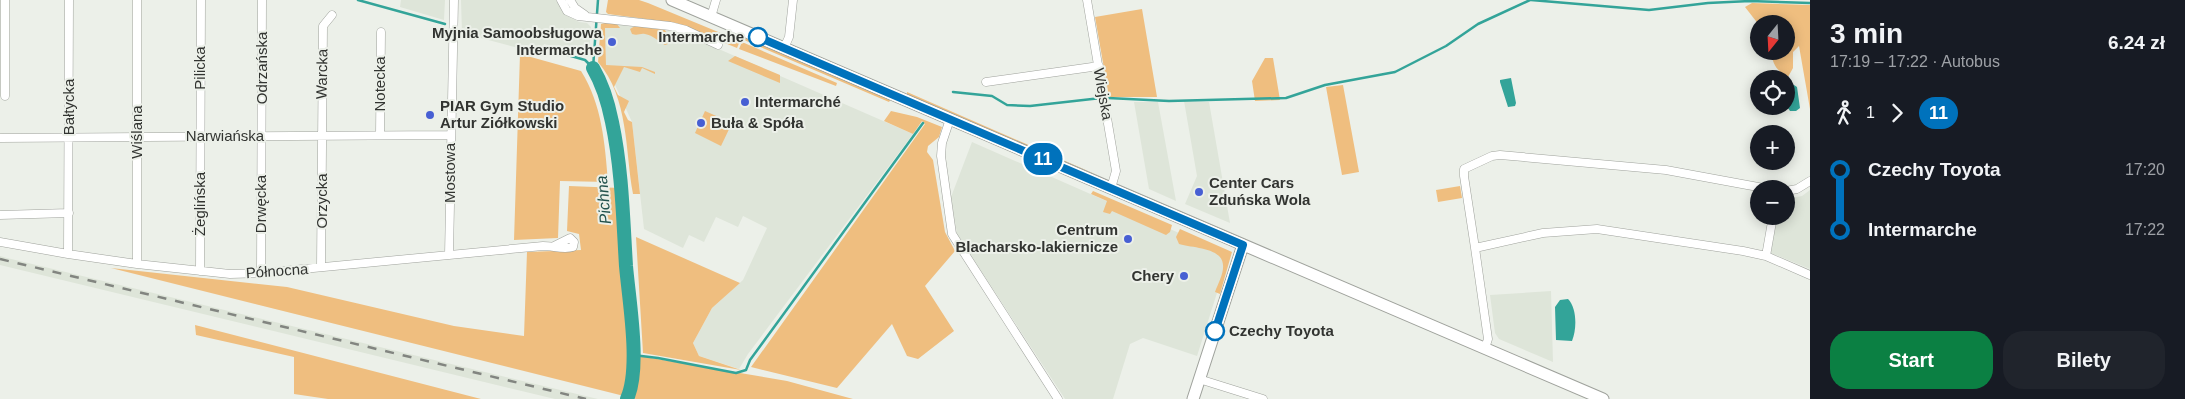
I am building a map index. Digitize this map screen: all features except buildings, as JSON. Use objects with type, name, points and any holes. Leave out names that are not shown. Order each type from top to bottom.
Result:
[{"type":"main road","points":[[672,0],[1603,399]]},
{"type":"main road","points":[[1193,399],[1243,245]]},
{"type":"street","points":[[3,0],[5,96]]},
{"type":"street","name":"Bałtycka","points":[[68,254],[69,0]]},
{"type":"street","name":"Wiślana","points":[[137,0],[137,264]]},
{"type":"street","name":"Pilicka","points":[[200,136],[201,0]]},
{"type":"street","name":"Odrzańska","points":[[262,0],[262,136]]},
{"type":"street","name":"Mostowa","points":[[449,255],[454,0]]},
{"type":"street","points":[[561,0],[567,11],[572,14],[677,28],[718,45]]},
{"type":"street","points":[[570,0],[575,8],[589,17]]},
{"type":"street","points":[[711,16],[716,0]]},
{"type":"street","points":[[784,48],[789,37],[793,0]]},
{"type":"street","name":"Wiejska","points":[[1087,0],[1116,171],[1111,188]]},
{"type":"street","name":"Warcka","points":[[322,135],[323,26],[332,16]]},
{"type":"street","name":"Notecka","points":[[380,135],[381,32]]},
{"type":"street","points":[[986,82],[1098,66]]},
{"type":"street","points":[[950,119],[942,143],[941,156],[952,234],[1058,399]]},
{"type":"street","name":"Orzycka","points":[[322,135],[322,267]]},
{"type":"street","name":"Narwiańska","points":[[0,138],[450,135]]},
{"type":"street","name":"Żeglińska","points":[[200,136],[200,271]]},
{"type":"street","name":"Drwęcka","points":[[261,273],[262,136]]},
{"type":"street","points":[[1485,348],[1488,339],[1464,169],[1492,156],[1500,155],[1666,170],[1750,185]]},
{"type":"street","points":[[1795,189],[1810,181]]},
{"type":"street","points":[[0,215],[68,213]]},
{"type":"street","points":[[1766,256],[1771,225]]},
{"type":"street","points":[[1475,248],[1543,233],[1597,229],[1743,251],[1766,256],[1810,275]]},
{"type":"street","name":"Północna","points":[[0,242],[137,264],[230,274],[261,273],[554,246]]},
{"type":"street","points":[[1199,379],[1263,399]]},
{"type":"shaded area","points":[[401,0],[445,0],[444,20],[400,7]]},
{"type":"shaded area","points":[[461,0],[556,0],[566,15],[579,22],[587,23],[591,27],[589,57],[544,44],[541,54],[462,33]]},
{"type":"shaded area","points":[[608,0],[639,0],[740,41],[737,48],[676,23],[608,14],[606,12]]},
{"type":"shaded area","points":[[1752,3],[1810,5],[1810,109],[1799,46],[1795,50],[1795,15],[1751,15],[1745,7]]},
{"type":"shaded area","points":[[1142,9],[1157,97],[1109,97],[1095,17]]},
{"type":"shaded area","points":[[605,23],[682,33],[913,134],[748,354],[739,369],[699,356],[693,343],[712,308],[743,280],[767,228],[743,216],[738,227],[716,217],[704,242],[689,235],[683,248],[644,229],[632,122],[606,65]]},
{"type":"shaded area","points":[[601,24],[617,24],[620,28],[605,28],[606,65],[642,67],[655,72],[655,74],[642,68],[640,72],[624,67],[614,87],[618,95],[629,101],[624,112],[628,120],[632,122],[640,194],[633,194],[621,108],[608,76],[598,62]]},
{"type":"shaded area","points":[[635,26],[665,30],[669,37],[668,44],[665,45],[648,35],[632,34],[630,29]]},
{"type":"shaded area","points":[[745,37],[891,99],[889,102],[744,40]]},
{"type":"shaded area","points":[[742,42],[837,83],[836,86],[739,49]]},
{"type":"shaded area","points":[[520,54],[581,71],[594,97],[601,125],[608,182],[560,181],[558,238],[514,240]]},
{"type":"shaded area","points":[[735,56],[780,75],[780,83],[728,61]]},
{"type":"shaded area","points":[[1265,58],[1273,58],[1280,100],[1255,101],[1252,81]]},
{"type":"shaded area","points":[[1773,60],[1793,60],[1792,70],[1779,70]]},
{"type":"shaded area","points":[[1343,85],[1359,172],[1342,175],[1326,87]]},
{"type":"shaded area","points":[[907,92],[1104,178],[907,96]]},
{"type":"shaded area","points":[[1184,101],[1209,102],[1230,223],[1185,204],[1197,176]]},
{"type":"shaded area","points":[[1134,102],[1158,102],[1176,201],[1149,189]]},
{"type":"shaded area","points":[[705,111],[732,123],[721,146],[695,133]]},
{"type":"shaded area","points":[[891,111],[917,117],[942,127],[939,137],[928,146],[927,152],[933,160],[945,232],[955,251],[925,286],[954,331],[918,359],[907,356],[892,324],[837,388],[751,367],[925,124],[922,121],[913,134],[884,121]]},
{"type":"shaded area","points":[[972,142],[1229,255],[1197,356],[1143,338],[1130,344],[1113,399],[1065,399],[957,234],[951,197]]},
{"type":"shaded area","points":[[569,186],[620,188],[633,355],[787,381],[853,399],[636,399],[111,268],[287,287],[454,326],[524,336],[527,252],[581,250],[579,234],[567,231]]},
{"type":"shaded area","points":[[1460,186],[1462,198],[1438,202],[1436,190]]},
{"type":"shaded area","points":[[1810,190],[1810,269],[1771,253],[1776,225],[1795,225],[1795,197],[1802,196]]},
{"type":"shaded area","points":[[1093,191],[1172,225],[1170,232],[1166,235],[1112,211],[1110,214],[1103,212],[1107,201],[1091,194]]},
{"type":"shaded area","points":[[1180,229],[1232,252],[1220,294],[1215,292],[1223,271],[1221,259],[1205,249],[1179,244],[1176,237]]},
{"type":"shaded area","points":[[636,237],[740,283],[712,308],[693,343],[699,356],[741,370],[643,353]]},
{"type":"shaded area","points":[[0,256],[598,399],[555,399],[0,265]]},
{"type":"shaded area","points":[[1551,291],[1553,362],[1499,339],[1495,333],[1490,295]]},
{"type":"shaded area","points":[[195,325],[481,399],[328,399],[294,394],[294,357],[196,335]]},
{"type":"water","points":[[1511,78],[1516,103],[1515,106],[1508,107],[1500,80]]},
{"type":"water","points":[[1795,86],[1797,87],[1800,108],[1796,111]]},
{"type":"water","points":[[1568,299],[1575,313],[1574,336],[1572,341],[1556,340],[1555,307],[1560,300]]},
{"type":"waterway","points":[[358,0],[445,24]]},
{"type":"waterway","name":"Pichna","points":[[593,68],[598,0]]},
{"type":"waterway","points":[[1108,98],[1169,101],[1286,98],[1325,85],[1395,72],[1446,46],[1478,24],[1530,0]]},
{"type":"waterway","points":[[1531,0],[1649,10],[1708,3],[1750,1],[1810,3]]},
{"type":"waterway","points":[[550,50],[585,60],[593,68]]},
{"type":"waterway","name":"Pichna","points":[[593,68],[609,108],[620,176],[634,353],[631,386],[627,399]]},
{"type":"waterway","points":[[953,92],[992,96],[1007,105],[1030,106],[1101,98]]},
{"type":"waterway","points":[[633,355],[736,373],[746,370],[750,360],[923,123]]},
{"type":"railway","points":[[0,259],[586,399]]},
{"type":"bus line","name":"11","points":[[758,37],[1243,245],[1215,331]]},
{"type":"place","name":"Intermarche","points":[[758,37]]},
{"type":"place","name":"Myjnia Samoobsługowa Intermarche","points":[[612,42]]},
{"type":"place","name":"Intermarché","points":[[745,102]]},
{"type":"place","name":"PIAR Gym Studio Artur Ziółkowski","points":[[430,115]]},
{"type":"place","name":"Buła & Spóła","points":[[701,123]]},
{"type":"place","name":"Center Cars Zduńska Wola","points":[[1199,192]]},
{"type":"place","name":"Centrum Blacharsko-lakiernicze","points":[[1128,239]]},
{"type":"place","name":"Chery","points":[[1184,276]]},
{"type":"place","name":"Czechy Toyota","points":[[1215,331]]}]
